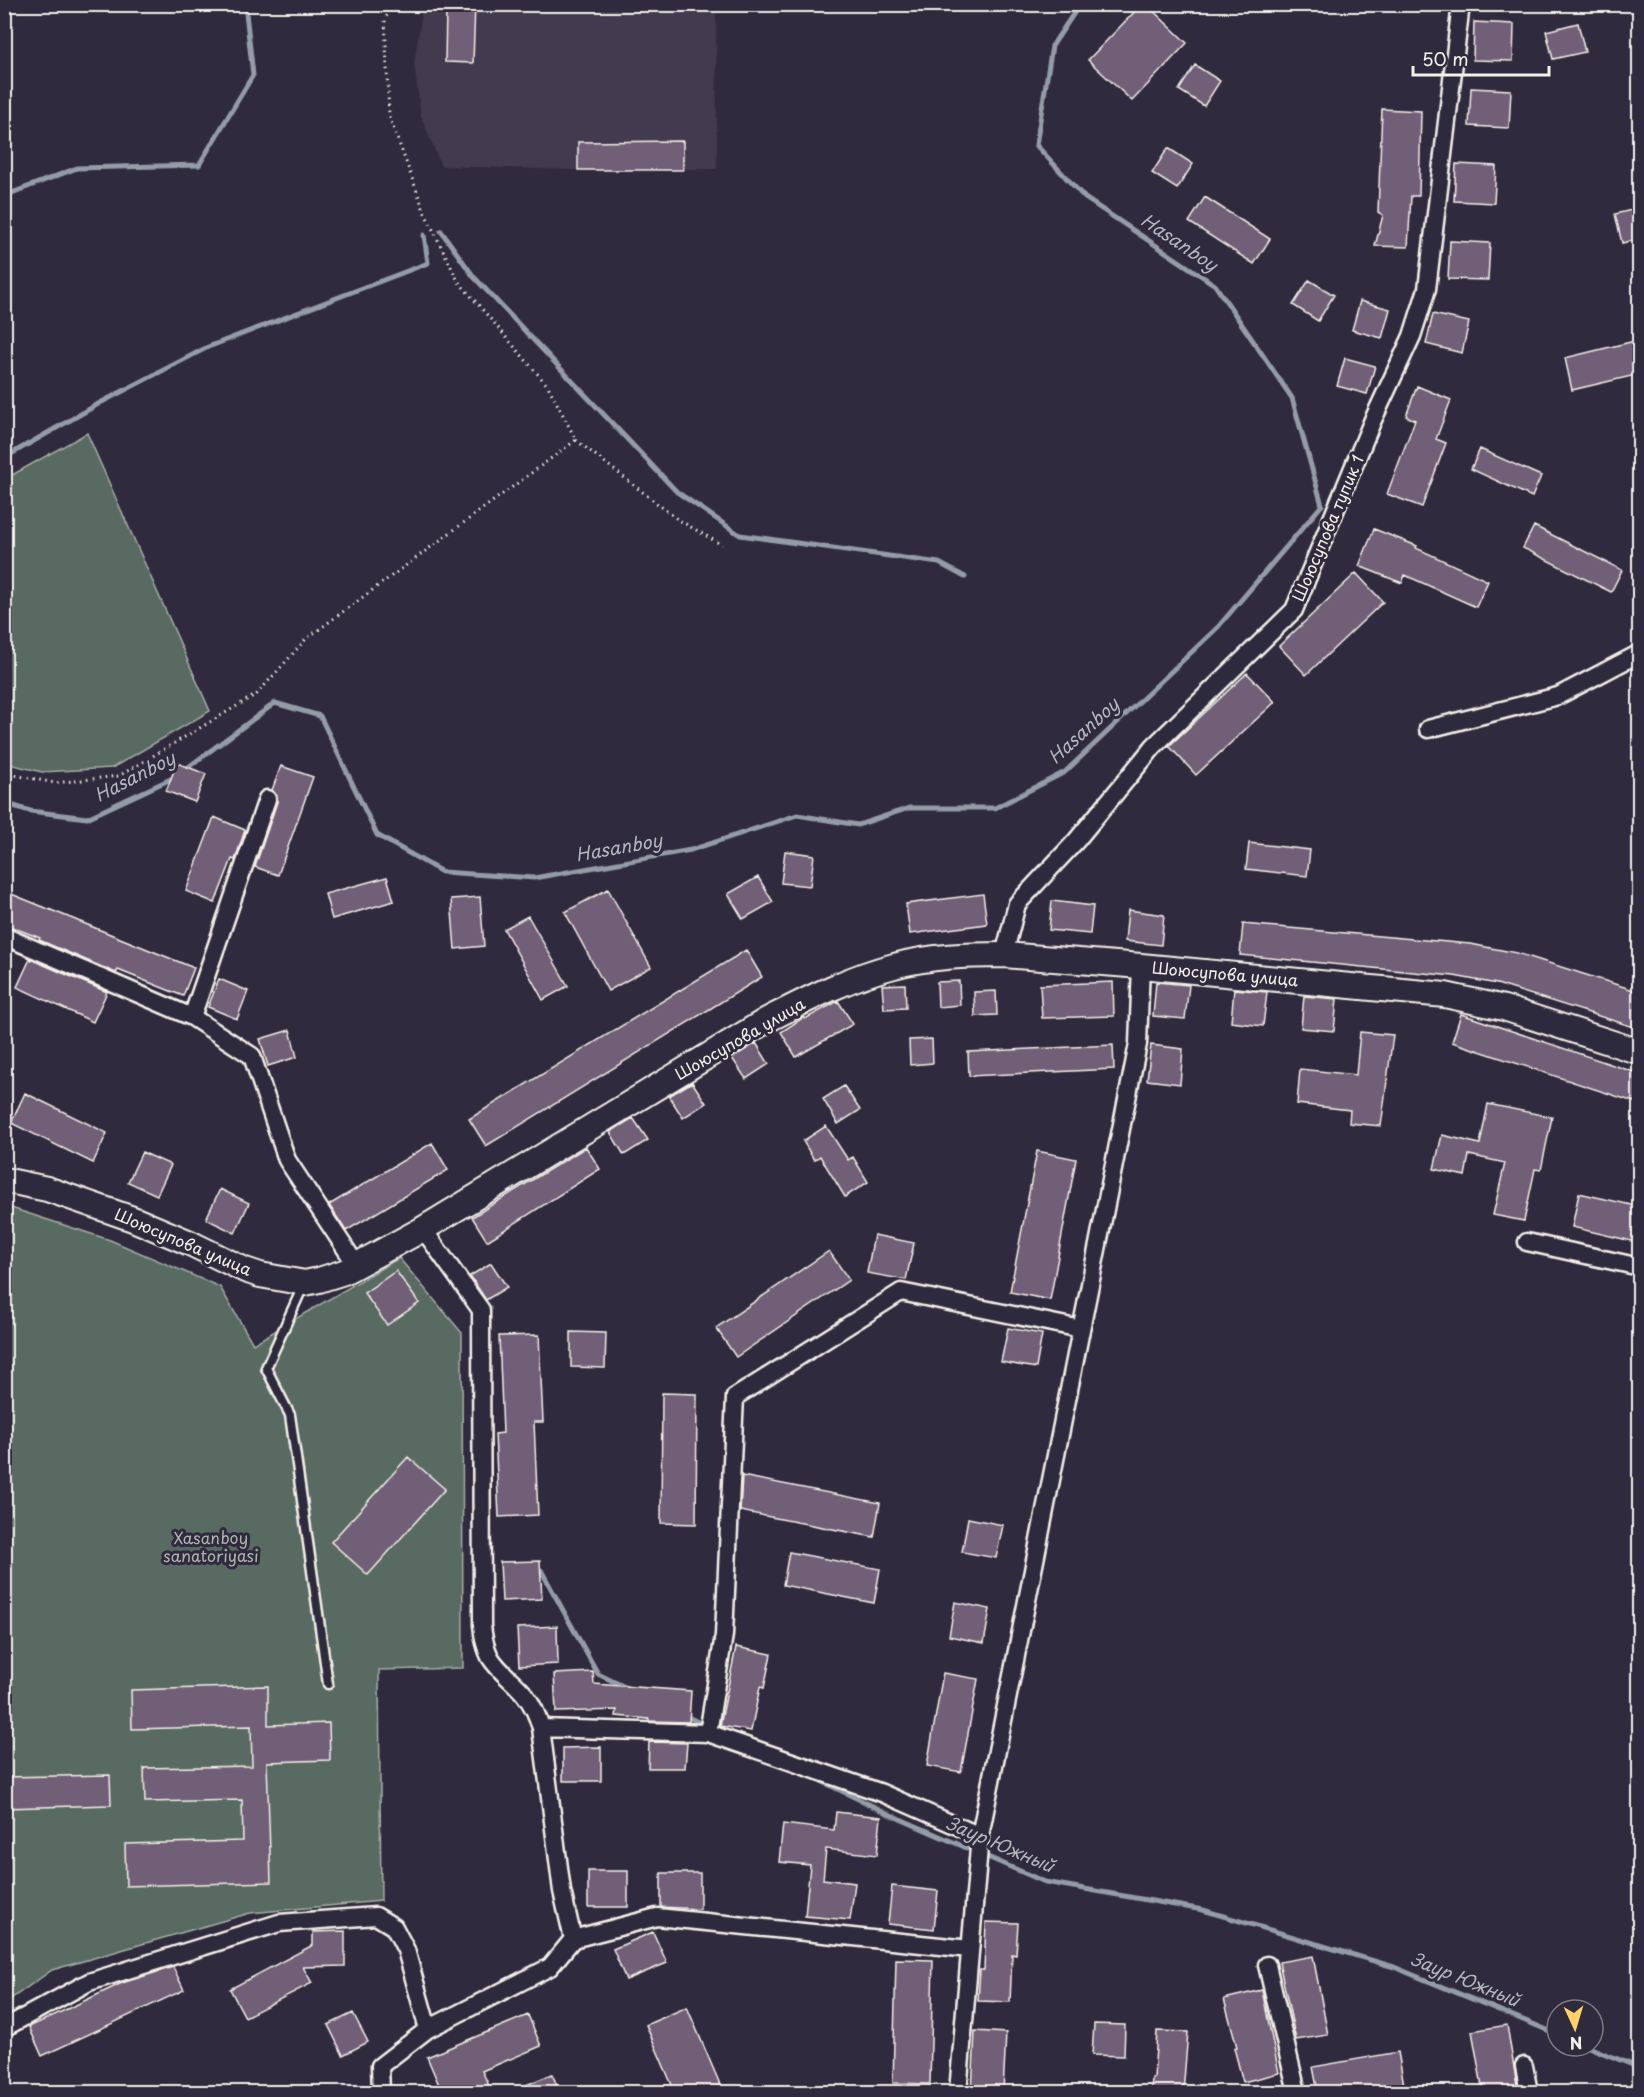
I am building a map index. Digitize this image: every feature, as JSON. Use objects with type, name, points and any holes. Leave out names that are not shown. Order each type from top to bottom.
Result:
[{"type":"street","name":"Шоюсупова тупик 1","points":[[1004,955],[1017,904],[1076,841],[1154,746],[1294,610],[1372,422],[1412,336],[1427,289],[1461,4]]},
{"type":"street","points":[[1428,729],[1558,696],[1640,653]]},
{"type":"street","points":[[192,1017],[267,799]]},
{"type":"street","points":[[4,936],[192,1017],[252,1056],[287,1160],[357,1266]]},
{"type":"street","name":"Шоюсупова улица","points":[[4,1180],[47,1189],[133,1219],[245,1270],[275,1279],[305,1283],[332,1277],[357,1266],[423,1229],[768,1020],[867,974],[895,965],[951,956],[1004,955],[1445,995],[1504,1008],[1640,1052]]},
{"type":"street","points":[[958,2092],[980,1836],[1138,1044],[1141,966]]},
{"type":"street","points":[[423,1229],[482,1310],[482,1625],[484,1641],[499,1669],[525,1695],[542,1728],[562,1891],[573,1938]]},
{"type":"street","points":[[1527,1242],[1640,1267]]},
{"type":"street","points":[[708,1734],[724,1635],[735,1397],[902,1292],[1081,1329]]},
{"type":"street","points":[[542,1728],[708,1734],[882,1793],[980,1836]]},
{"type":"street","points":[[4,2028],[88,1982],[279,1923],[376,1916],[393,1927],[406,1950],[429,2029]]},
{"type":"street","points":[[381,2092],[380,2066],[429,2029],[550,1967],[573,1938],[657,1917],[970,1949]]},
{"type":"street","points":[[1267,1965],[1298,2092]]},
{"type":"street","points":[[1524,2066],[1529,2092]]},
{"type":"lane","points":[[305,1283],[266,1368],[290,1415],[328,1684]]},
{"type":"path","points":[[394,4],[385,18],[389,116],[425,213],[458,281],[548,386],[576,440],[677,519],[722,545]]},
{"type":"path","points":[[4,773],[55,783],[119,776],[257,694],[306,639],[576,440]]},
{"type":"shaded area","points":[[457,5],[716,5],[717,169],[578,170],[441,166],[421,116],[414,64],[422,11],[457,10]]},
{"type":"green space","points":[[87,433],[210,711],[112,768],[42,772],[5,763],[5,479]]},
{"type":"green space","name":"Xasanboy sanatoriyasi","points":[[5,1206],[110,1240],[220,1287],[253,1344],[399,1258],[462,1333],[463,1668],[379,1670],[381,1901],[250,1913],[52,1970],[5,2003]]},
{"type":"building","points":[[457,4],[475,4],[473,63],[445,62],[446,10],[457,10]]},
{"type":"building","points":[[1142,4],[1146,4],[1187,43],[1132,101],[1088,60]]},
{"type":"building","points":[[1474,22],[1514,24],[1513,61],[1473,60]]},
{"type":"building","points":[[1578,23],[1585,52],[1553,59],[1546,31]]},
{"type":"building","points":[[1195,65],[1220,81],[1204,106],[1179,90]]},
{"type":"building","points":[[1471,88],[1511,90],[1509,128],[1469,126]]},
{"type":"building","points":[[1382,109],[1421,111],[1419,196],[1411,196],[1408,247],[1375,246],[1383,215],[1378,212]]},
{"type":"building","points":[[683,141],[683,170],[578,170],[578,142]]},
{"type":"building","points":[[1168,148],[1193,164],[1177,189],[1152,173]]},
{"type":"building","points":[[1456,164],[1496,166],[1494,203],[1454,201]]},
{"type":"building","points":[[1205,197],[1270,239],[1254,264],[1189,222]]},
{"type":"building","points":[[1640,208],[1640,239],[1622,243],[1615,214]]},
{"type":"building","points":[[1450,241],[1490,243],[1488,280],[1448,279]]},
{"type":"building","points":[[1309,280],[1334,295],[1318,321],[1293,305]]},
{"type":"building","points":[[1360,301],[1390,309],[1382,338],[1352,330]]},
{"type":"building","points":[[1433,314],[1469,322],[1462,353],[1426,344]]},
{"type":"building","points":[[1635,341],[1640,360],[1640,374],[1572,390],[1565,358]]},
{"type":"building","points":[[1345,358],[1375,366],[1367,394],[1337,386]]},
{"type":"building","points":[[1417,386],[1451,400],[1436,439],[1446,443],[1422,507],[1387,494],[1415,420],[1406,416]]},
{"type":"building","points":[[1480,449],[1541,476],[1532,497],[1471,469]]},
{"type":"building","points":[[1534,526],[1622,570],[1611,592],[1523,548]]},
{"type":"building","points":[[1374,529],[1417,546],[1416,548],[1488,581],[1476,607],[1405,575],[1402,583],[1359,566]]},
{"type":"building","points":[[1356,573],[1383,602],[1306,675],[1279,646]]},
{"type":"building","points":[[1247,673],[1275,702],[1196,775],[1169,746]]},
{"type":"building","points":[[177,763],[206,774],[195,802],[166,791]]},
{"type":"building","points":[[281,766],[313,777],[278,875],[255,867],[277,802],[277,796],[272,790]]},
{"type":"building","points":[[214,817],[245,830],[235,860],[232,859],[215,903],[186,891]]},
{"type":"building","points":[[1249,843],[1310,850],[1307,876],[1246,869]]},
{"type":"building","points":[[785,851],[814,855],[810,886],[781,883]]},
{"type":"building","points":[[387,877],[394,901],[332,919],[325,894]]},
{"type":"building","points":[[758,877],[773,902],[743,919],[728,894]]},
{"type":"building","points":[[608,889],[651,967],[608,991],[565,912]]},
{"type":"building","points":[[4,891],[194,968],[183,996],[118,970],[116,973],[4,924]]},
{"type":"building","points":[[983,894],[987,924],[910,934],[906,904]]},
{"type":"building","points":[[480,897],[484,946],[455,949],[451,899]]},
{"type":"building","points":[[1052,901],[1093,906],[1090,934],[1049,930]]},
{"type":"building","points":[[1128,910],[1164,915],[1161,945],[1125,941]]},
{"type":"building","points":[[528,916],[568,986],[543,1000],[504,929]]},
{"type":"building","points":[[1243,924],[1470,944],[1517,953],[1640,992],[1640,1029],[1497,984],[1454,976],[1240,955]]},
{"type":"building","points":[[746,950],[762,977],[486,1146],[469,1119]]},
{"type":"building","points":[[30,959],[107,992],[93,1022],[17,987]]},
{"type":"building","points":[[219,979],[248,991],[237,1019],[208,1007]]},
{"type":"building","points":[[959,981],[960,1005],[938,1007],[937,982]]},
{"type":"building","points":[[1113,982],[1114,1016],[1042,1018],[1040,985]]},
{"type":"building","points":[[1156,982],[1189,985],[1185,1019],[1153,1016]]},
{"type":"building","points":[[905,984],[906,1008],[884,1009],[882,985]]},
{"type":"building","points":[[1234,989],[1267,992],[1263,1026],[1231,1022]]},
{"type":"building","points":[[996,991],[997,1015],[975,1016],[974,992]]},
{"type":"building","points":[[1304,996],[1337,999],[1334,1031],[1301,1028]]},
{"type":"building","points":[[838,1001],[853,1024],[796,1057],[781,1032],[804,1017],[805,1019]]},
{"type":"building","points":[[1461,1014],[1640,1074],[1640,1104],[1452,1042]]},
{"type":"building","points":[[290,1030],[297,1057],[268,1066],[260,1039]]},
{"type":"building","points":[[1360,1032],[1393,1035],[1381,1126],[1349,1123],[1350,1110],[1297,1104],[1300,1069],[1356,1075]]},
{"type":"building","points":[[932,1039],[933,1063],[910,1065],[909,1040]]},
{"type":"building","points":[[756,1043],[769,1064],[746,1079],[732,1058]]},
{"type":"building","points":[[1113,1045],[1114,1069],[969,1076],[968,1052]]},
{"type":"building","points":[[1151,1045],[1183,1049],[1180,1084],[1147,1080]]},
{"type":"building","points":[[692,1082],[706,1103],[683,1118],[669,1096]]},
{"type":"building","points":[[844,1086],[860,1110],[838,1124],[823,1099]]},
{"type":"building","points":[[25,1093],[107,1133],[93,1163],[11,1123]]},
{"type":"building","points":[[1488,1104],[1552,1117],[1541,1170],[1535,1169],[1524,1221],[1493,1215],[1505,1163],[1469,1155],[1465,1176],[1434,1169],[1442,1135],[1480,1144]]},
{"type":"building","points":[[633,1118],[648,1140],[624,1155],[610,1132]]},
{"type":"building","points":[[826,1126],[848,1160],[853,1157],[868,1182],[845,1197],[820,1156],[814,1160],[803,1141]]},
{"type":"building","points":[[432,1143],[448,1170],[346,1231],[329,1205]]},
{"type":"building","points":[[586,1147],[600,1169],[487,1241],[472,1217]]},
{"type":"building","points":[[1037,1151],[1076,1159],[1050,1300],[1010,1292]]},
{"type":"building","points":[[142,1152],[171,1165],[157,1195],[128,1182]]},
{"type":"building","points":[[220,1189],[249,1203],[235,1233],[206,1219]]},
{"type":"building","points":[[1579,1193],[1640,1207],[1640,1243],[1572,1227]]},
{"type":"building","points":[[874,1235],[914,1243],[906,1280],[867,1273]]},
{"type":"building","points":[[829,1251],[849,1280],[736,1357],[716,1328]]},
{"type":"building","points":[[491,1263],[507,1287],[486,1300],[470,1276]]},
{"type":"building","points":[[396,1271],[419,1303],[387,1325],[364,1293]]},
{"type":"building","points":[[1008,1328],[1042,1334],[1036,1368],[1001,1362]]},
{"type":"building","points":[[571,1332],[606,1333],[605,1368],[571,1367]]},
{"type":"building","points":[[539,1335],[543,1422],[534,1422],[538,1515],[499,1517],[495,1434],[503,1433],[499,1336]]},
{"type":"building","points":[[662,1393],[697,1394],[696,1524],[661,1523]]},
{"type":"building","points":[[408,1457],[445,1489],[368,1575],[331,1542]]},
{"type":"building","points":[[742,1476],[880,1503],[874,1537],[740,1511]]},
{"type":"building","points":[[968,1518],[1003,1525],[996,1558],[962,1552]]},
{"type":"building","points":[[789,1552],[880,1569],[874,1603],[783,1585]]},
{"type":"building","points":[[540,1561],[542,1599],[502,1601],[500,1562]]},
{"type":"building","points":[[955,1602],[990,1609],[984,1643],[949,1636]]},
{"type":"building","points":[[557,1626],[558,1664],[519,1666],[517,1628]]},
{"type":"building","points":[[736,1647],[771,1654],[764,1688],[760,1687],[751,1731],[720,1726]]},
{"type":"building","points":[[593,1672],[594,1684],[691,1691],[689,1722],[649,1721],[649,1719],[616,1716],[617,1710],[556,1712],[554,1674]]},
{"type":"building","points":[[943,1673],[978,1679],[961,1772],[927,1766]]},
{"type":"building","points":[[268,1686],[268,1725],[329,1723],[330,1760],[267,1762],[271,1882],[126,1886],[125,1844],[243,1841],[242,1800],[145,1802],[144,1768],[252,1766],[251,1726],[132,1729],[131,1690]]},
{"type":"building","points":[[649,1742],[687,1743],[685,1768],[648,1768]]},
{"type":"building","points":[[601,1747],[601,1781],[563,1781],[563,1748]]},
{"type":"building","points":[[110,1775],[111,1805],[4,1808],[4,1777]]},
{"type":"building","points":[[836,1812],[881,1817],[877,1855],[826,1849],[823,1879],[855,1883],[850,1920],[805,1916],[810,1865],[779,1862],[783,1824],[834,1830]]},
{"type":"building","points":[[588,1871],[628,1871],[628,1907],[588,1907]]},
{"type":"building","points":[[661,1873],[700,1873],[700,1909],[661,1907]]},
{"type":"building","points":[[892,1886],[938,1891],[934,1929],[888,1924]]},
{"type":"building","points":[[986,1922],[1018,1923],[1016,1955],[1012,1954],[1010,2002],[978,2001],[980,1970],[984,1970]]},
{"type":"building","points":[[345,1931],[345,1966],[303,1967],[312,1983],[245,2017],[230,1989],[313,1945],[313,1932]]},
{"type":"building","points":[[653,1932],[667,1963],[626,1980],[613,1949]]},
{"type":"building","points":[[1313,1956],[1328,2035],[1296,2040],[1279,1962]]},
{"type":"building","points":[[896,1959],[933,1960],[930,2084],[893,2083]]},
{"type":"building","points":[[173,1967],[184,1990],[42,2056],[29,2027],[122,1983]]},
{"type":"building","points":[[1262,1990],[1279,2073],[1243,2082],[1234,2048],[1237,2047],[1224,1999]]},
{"type":"building","points":[[687,2007],[722,2089],[714,2092],[675,2092],[646,2025]]},
{"type":"building","points":[[353,2013],[368,2042],[343,2055],[328,2025]]},
{"type":"building","points":[[528,2015],[541,2046],[482,2071],[492,2092],[442,2092],[427,2057]]},
{"type":"building","points":[[1094,2024],[1125,2025],[1124,2056],[1092,2055]]},
{"type":"building","points":[[1507,2025],[1518,2092],[1483,2092],[1472,2031]]},
{"type":"building","points":[[975,2031],[1006,2033],[1003,2092],[972,2092]]},
{"type":"building","points":[[1157,2031],[1188,2032],[1183,2092],[1151,2092]]},
{"type":"building","points":[[1398,2052],[1404,2085],[1363,2092],[1318,2092],[1313,2067]]},
{"type":"building","points":[[552,2074],[560,2092],[510,2092]]},
{"type":"waterway","points":[[4,196],[77,168],[199,165],[253,75],[245,4]]},
{"type":"waterway","name":"Hasanboy","points":[[183,771],[275,703],[320,716],[377,835],[442,872],[534,878],[691,850],[797,815],[858,825],[909,808],[995,808],[1065,772],[1218,627],[1322,505],[1292,398],[1215,285],[1085,198],[1036,145],[1052,46],[1080,4]]},
{"type":"waterway","points":[[441,231],[474,277],[677,492],[740,535],[939,563],[965,577]]},
{"type":"waterway","points":[[4,458],[100,403],[208,347],[428,263],[424,235]]},
{"type":"waterway","name":"Hasanboy","points":[[4,803],[30,811],[87,818],[175,777]]},
{"type":"waterway","name":"Заур Южный","points":[[541,1570],[598,1674],[629,1689]]},
{"type":"waterway","name":"Заур Южный","points":[[684,1715],[708,1727]]},
{"type":"waterway","name":"Заур Южный","points":[[813,1777],[891,1815],[1045,1882],[1203,1910],[1394,1967],[1545,2029]]},
{"type":"waterway","name":"Заур Южный","points":[[1605,2054],[1640,2068]]}]
